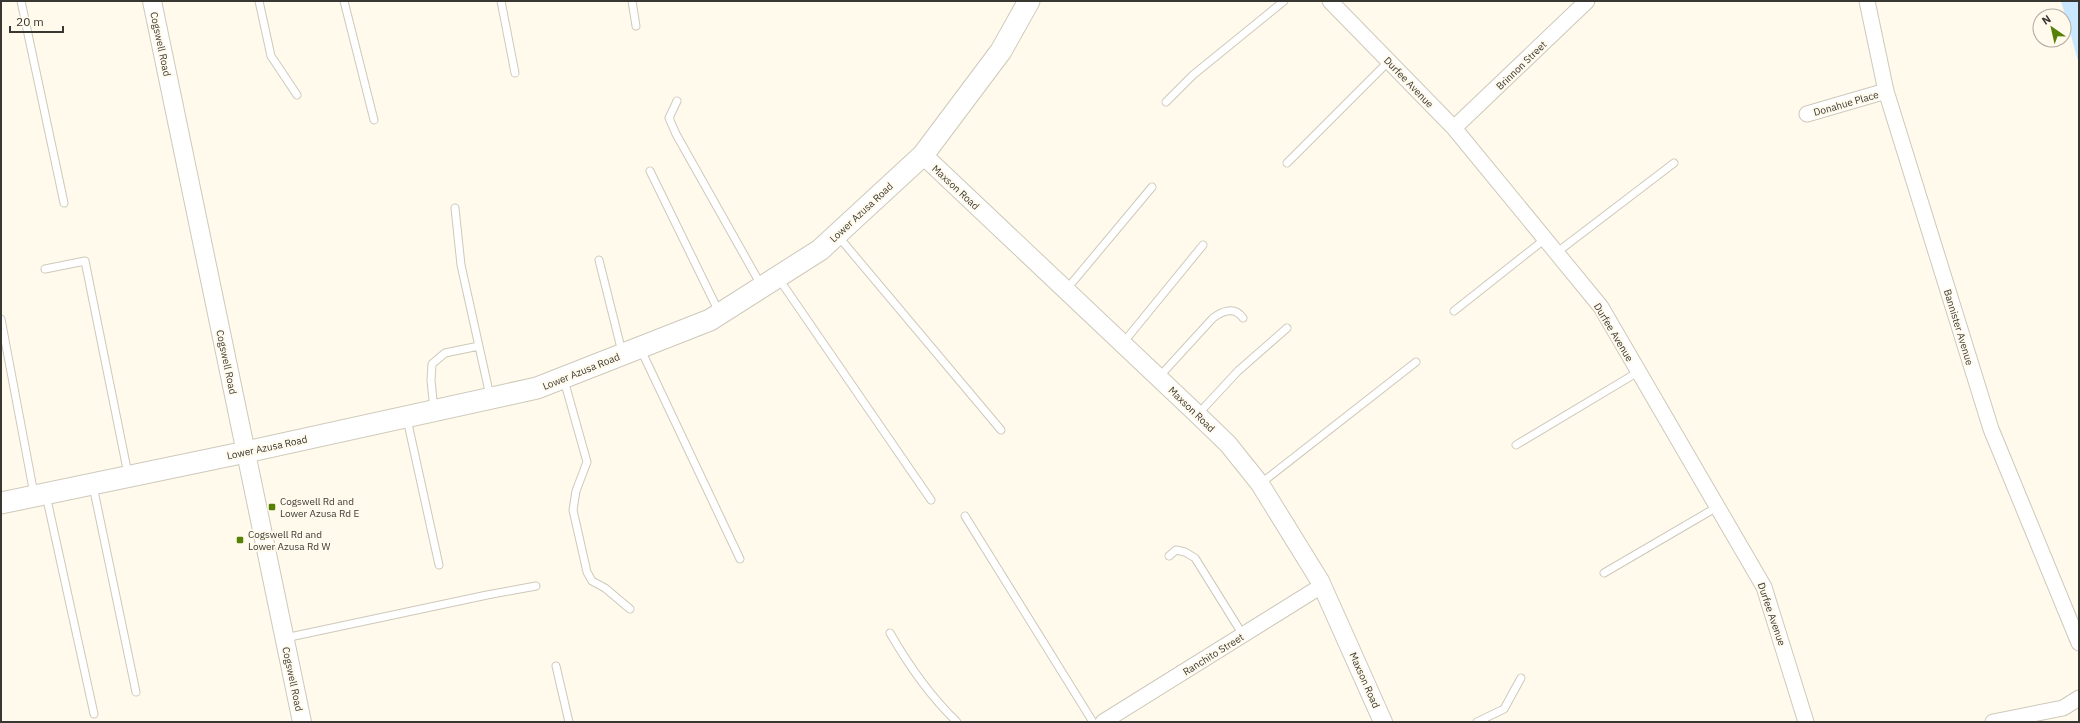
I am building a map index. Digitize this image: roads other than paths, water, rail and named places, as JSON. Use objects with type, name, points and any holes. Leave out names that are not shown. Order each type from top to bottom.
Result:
[{"type":"main road","name":"Lower Azusa Road","points":[[1,503],[246,452],[537,388],[710,320],[820,250],[923,155],[1001,51],[1029,1]]},
{"type":"street","name":"Cogswell Road","points":[[152,1],[302,722]]},
{"type":"street","name":"Durfee Avenue","points":[[1330,1],[1454,128],[1600,307],[1764,587],[1806,722]]},
{"type":"street","name":"Brinnon Street","points":[[1454,128],[1587,1]]},
{"type":"street","name":"Bannister Avenue","points":[[1867,1],[1886,91],[1991,429],[2079,643]]},
{"type":"street","name":"Donahue Place","points":[[1806,114],[1886,91]]},
{"type":"street","name":"Maxson Road","points":[[923,155],[1228,444],[1260,484],[1323,585],[1383,722]]},
{"type":"street","name":"Ranchito Street","points":[[1103,722],[1323,585]]},
{"type":"street","points":[[1993,722],[2063,708],[2079,698]]},
{"type":"lane","points":[[21,1],[64,203]]},
{"type":"lane","points":[[259,1],[271,56],[297,95]]},
{"type":"lane","points":[[344,1],[374,120]]},
{"type":"lane","points":[[501,1],[515,73]]},
{"type":"lane","points":[[632,1],[636,26]]},
{"type":"lane","points":[[1166,102],[1193,76],[1284,1]]},
{"type":"lane","points":[[1287,163],[1389,61]]},
{"type":"lane","points":[[678,101],[669,118],[676,134],[770,282],[931,500]]},
{"type":"lane","points":[[1556,253],[1674,163]]},
{"type":"lane","points":[[650,171],[720,314]]},
{"type":"lane","points":[[1066,290],[1152,187]]},
{"type":"lane","points":[[455,208],[461,265],[491,398]]},
{"type":"lane","points":[[837,234],[1001,430]]},
{"type":"lane","points":[[1454,311],[1544,239]]},
{"type":"lane","points":[[1123,344],[1203,245]]},
{"type":"lane","points":[[598,260],[632,351],[740,559]]},
{"type":"lane","points":[[45,269],[85,261],[128,476]]},
{"type":"lane","points":[[1158,377],[1212,318],[1223,310],[1231,310],[1240,314],[1243,318]]},
{"type":"lane","points":[[1,319],[40,495],[94,714]]},
{"type":"lane","points":[[1198,414],[1238,371],[1287,328]]},
{"type":"lane","points":[[434,411],[430,380],[432,364],[445,353],[479,346]]},
{"type":"lane","points":[[1260,484],[1416,362]]},
{"type":"lane","points":[[1516,445],[1638,372]]},
{"type":"lane","points":[[563,378],[587,462],[576,491],[573,510],[587,572],[592,581],[605,588],[630,608]]},
{"type":"lane","points":[[407,417],[439,565]]},
{"type":"lane","points":[[93,483],[136,692]]},
{"type":"lane","points":[[1604,573],[1718,507]]},
{"type":"lane","points":[[965,516],[1093,722]]},
{"type":"lane","points":[[1169,556],[1176,550],[1185,552],[1195,558],[1243,635]]},
{"type":"lane","points":[[285,638],[536,586]]},
{"type":"lane","points":[[890,633],[912,670],[937,702],[957,722]]},
{"type":"lane","points":[[556,666],[569,722]]},
{"type":"lane","points":[[1477,722],[1504,709],[1521,678]]},
{"type":"water","points":[[2061,1],[2079,1],[2079,64],[2072,40],[2072,8],[2063,8]]},
{"type":"place","name":"Cogswell Rd and Lower Azusa Rd E","points":[[272,507]]},
{"type":"place","name":"Cogswell Rd and Lower Azusa Rd W","points":[[240,540]]}]
